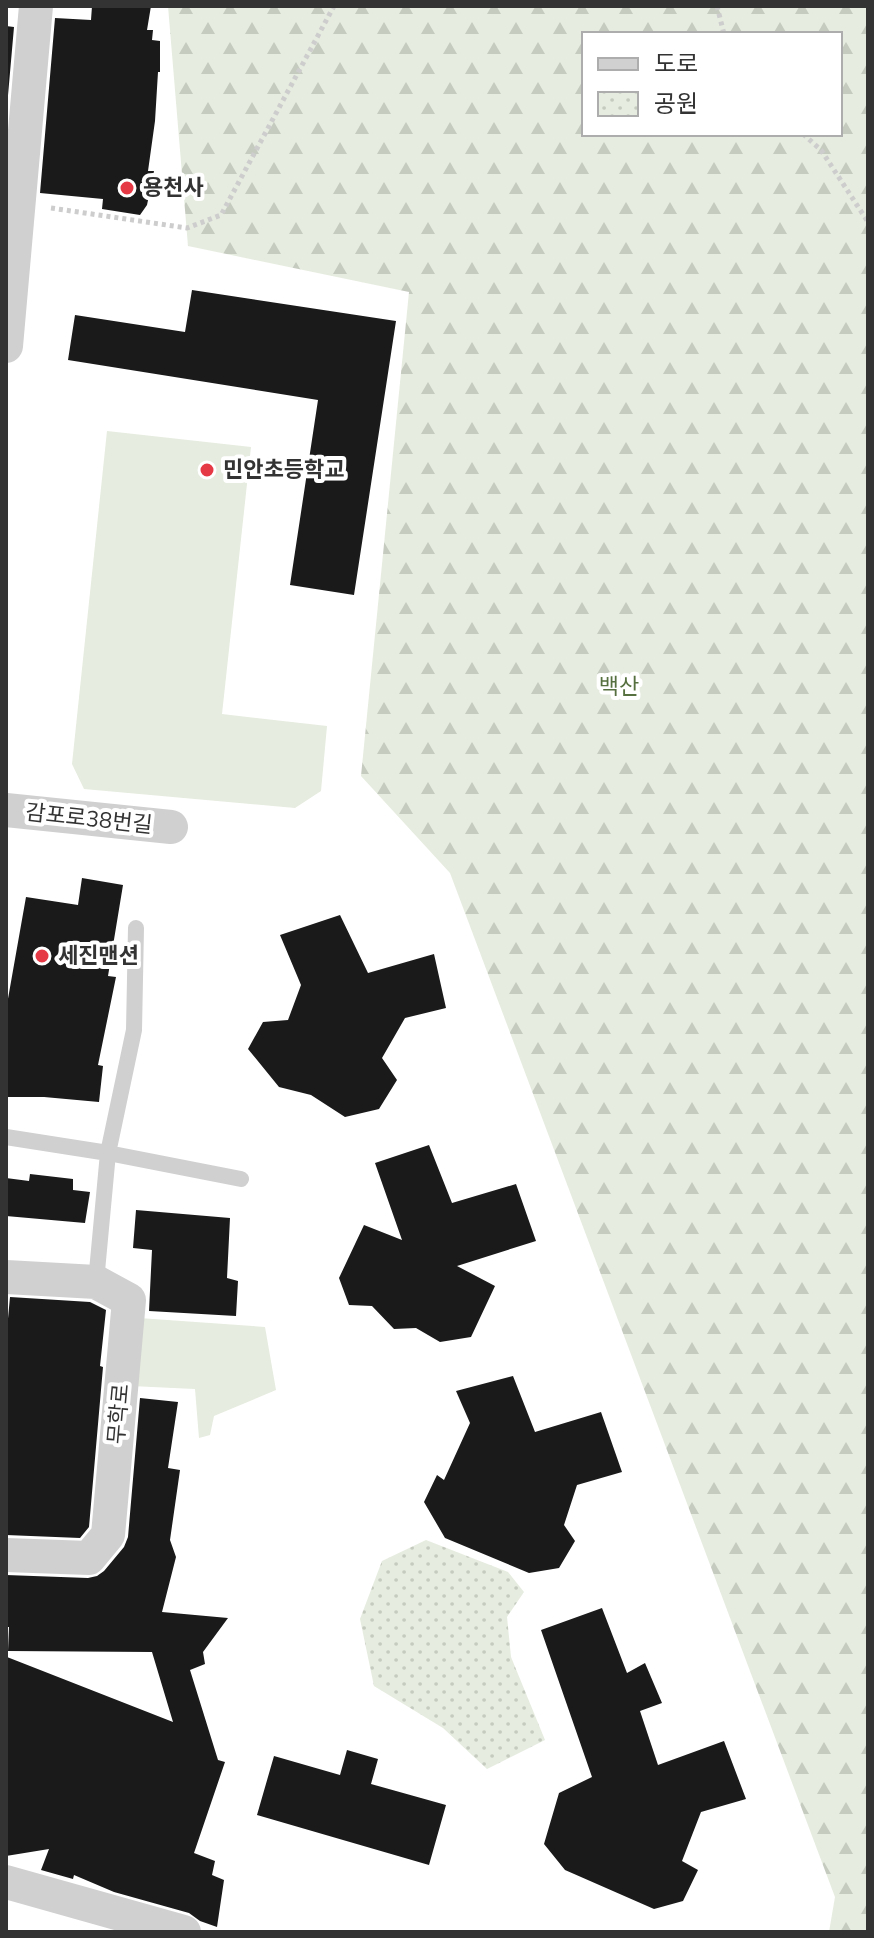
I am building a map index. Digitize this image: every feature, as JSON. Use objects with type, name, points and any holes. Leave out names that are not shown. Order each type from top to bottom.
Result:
[{"type":"street","points":[[7,331],[36,6]]},
{"type":"street","name":"감포로38번길","points":[[6,810],[171,827]]},
{"type":"street","name":"무학로","points":[[6,1277],[96,1282],[129,1300],[108,1535],[89,1558],[6,1555]]},
{"type":"street","points":[[6,1882],[184,1932]]},
{"type":"lane","points":[[96,1282],[108,1153],[134,1030],[136,928]]},
{"type":"lane","points":[[6,1137],[241,1179]]},
{"type":"path","points":[[19,202],[187,228],[221,215],[334,6]]},
{"type":"path","points":[[717,6],[724,32]]},
{"type":"path","points":[[805,136],[821,150],[868,222]]},
{"type":"green space","name":"백산","points":[[168,6],[868,6],[868,1932],[829,1932],[835,1897],[450,873],[361,776],[409,292],[188,246]]},
{"type":"green space","points":[[107,431],[251,447],[222,714],[327,726],[321,791],[295,808],[84,789],[72,764]]},
{"type":"green space","points":[[139,1318],[265,1327],[276,1390],[214,1416],[210,1435],[199,1438],[195,1389],[131,1386]]},
{"type":"green space","points":[[426,1540],[508,1572],[524,1592],[507,1617],[511,1657],[545,1740],[487,1769],[443,1728],[374,1686],[360,1619],[382,1561]]},
{"type":"building","points":[[92,6],[151,6],[147,30],[153,30],[152,40],[160,41],[160,72],[148,171],[154,171],[147,205],[140,215],[102,209],[103,199],[40,193],[55,18],[91,20]]},
{"type":"building","points":[[6,26],[14,27],[6,118]]},
{"type":"building","points":[[192,290],[396,321],[354,595],[290,585],[318,400],[68,360],[75,315],[185,332]]},
{"type":"building","points":[[82,878],[123,885],[108,976],[116,977],[98,1065],[103,1066],[99,1102],[6,1097],[6,1010],[26,897],[78,905]]},
{"type":"building","points":[[340,915],[368,973],[434,954],[446,1008],[405,1018],[382,1058],[397,1080],[379,1109],[345,1117],[311,1095],[279,1087],[248,1049],[263,1022],[288,1020],[301,985],[280,935]]},
{"type":"building","points":[[429,1145],[452,1203],[516,1184],[536,1241],[457,1266],[495,1286],[471,1337],[440,1342],[416,1328],[394,1329],[372,1306],[349,1305],[339,1278],[364,1225],[402,1240],[375,1163]]},
{"type":"building","points":[[30,1174],[73,1179],[73,1190],[90,1192],[85,1223],[6,1216],[6,1178],[29,1181]]},
{"type":"building","points":[[136,1210],[230,1218],[227,1278],[238,1281],[236,1316],[149,1311],[152,1250],[133,1248]]},
{"type":"building","points":[[10,1297],[90,1302],[106,1310],[89,1527],[80,1538],[6,1535],[6,1340]]},
{"type":"building","points":[[513,1376],[535,1432],[601,1412],[622,1472],[577,1485],[564,1525],[575,1541],[559,1568],[529,1573],[445,1538],[424,1502],[437,1475],[444,1480],[470,1423],[456,1391]]},
{"type":"building","points":[[140,1398],[178,1402],[168,1468],[180,1470],[170,1540],[176,1557],[162,1612],[228,1618],[203,1652],[205,1664],[190,1670],[218,1760],[225,1762],[194,1853],[215,1861],[212,1875],[224,1880],[217,1927],[189,1913],[114,1892],[74,1875],[73,1879],[41,1870],[49,1849],[6,1856],[7,1657],[173,1722],[152,1652],[8,1651],[6,1575],[97,1576],[124,1547],[128,1537]]},
{"type":"building","points":[[602,1608],[627,1673],[645,1663],[662,1703],[640,1711],[658,1765],[724,1741],[746,1799],[701,1812],[682,1861],[698,1870],[683,1901],[654,1909],[565,1870],[544,1844],[559,1793],[592,1777],[541,1630]]},
{"type":"building","points":[[347,1750],[378,1759],[371,1784],[446,1805],[429,1865],[257,1815],[274,1756],[340,1775]]},
{"type":"place","name":"용천사","points":[[127,188]]},
{"type":"place","name":"민안초등학교","points":[[207,470]]},
{"type":"place","name":"세진맨션","points":[[42,956]]}]
